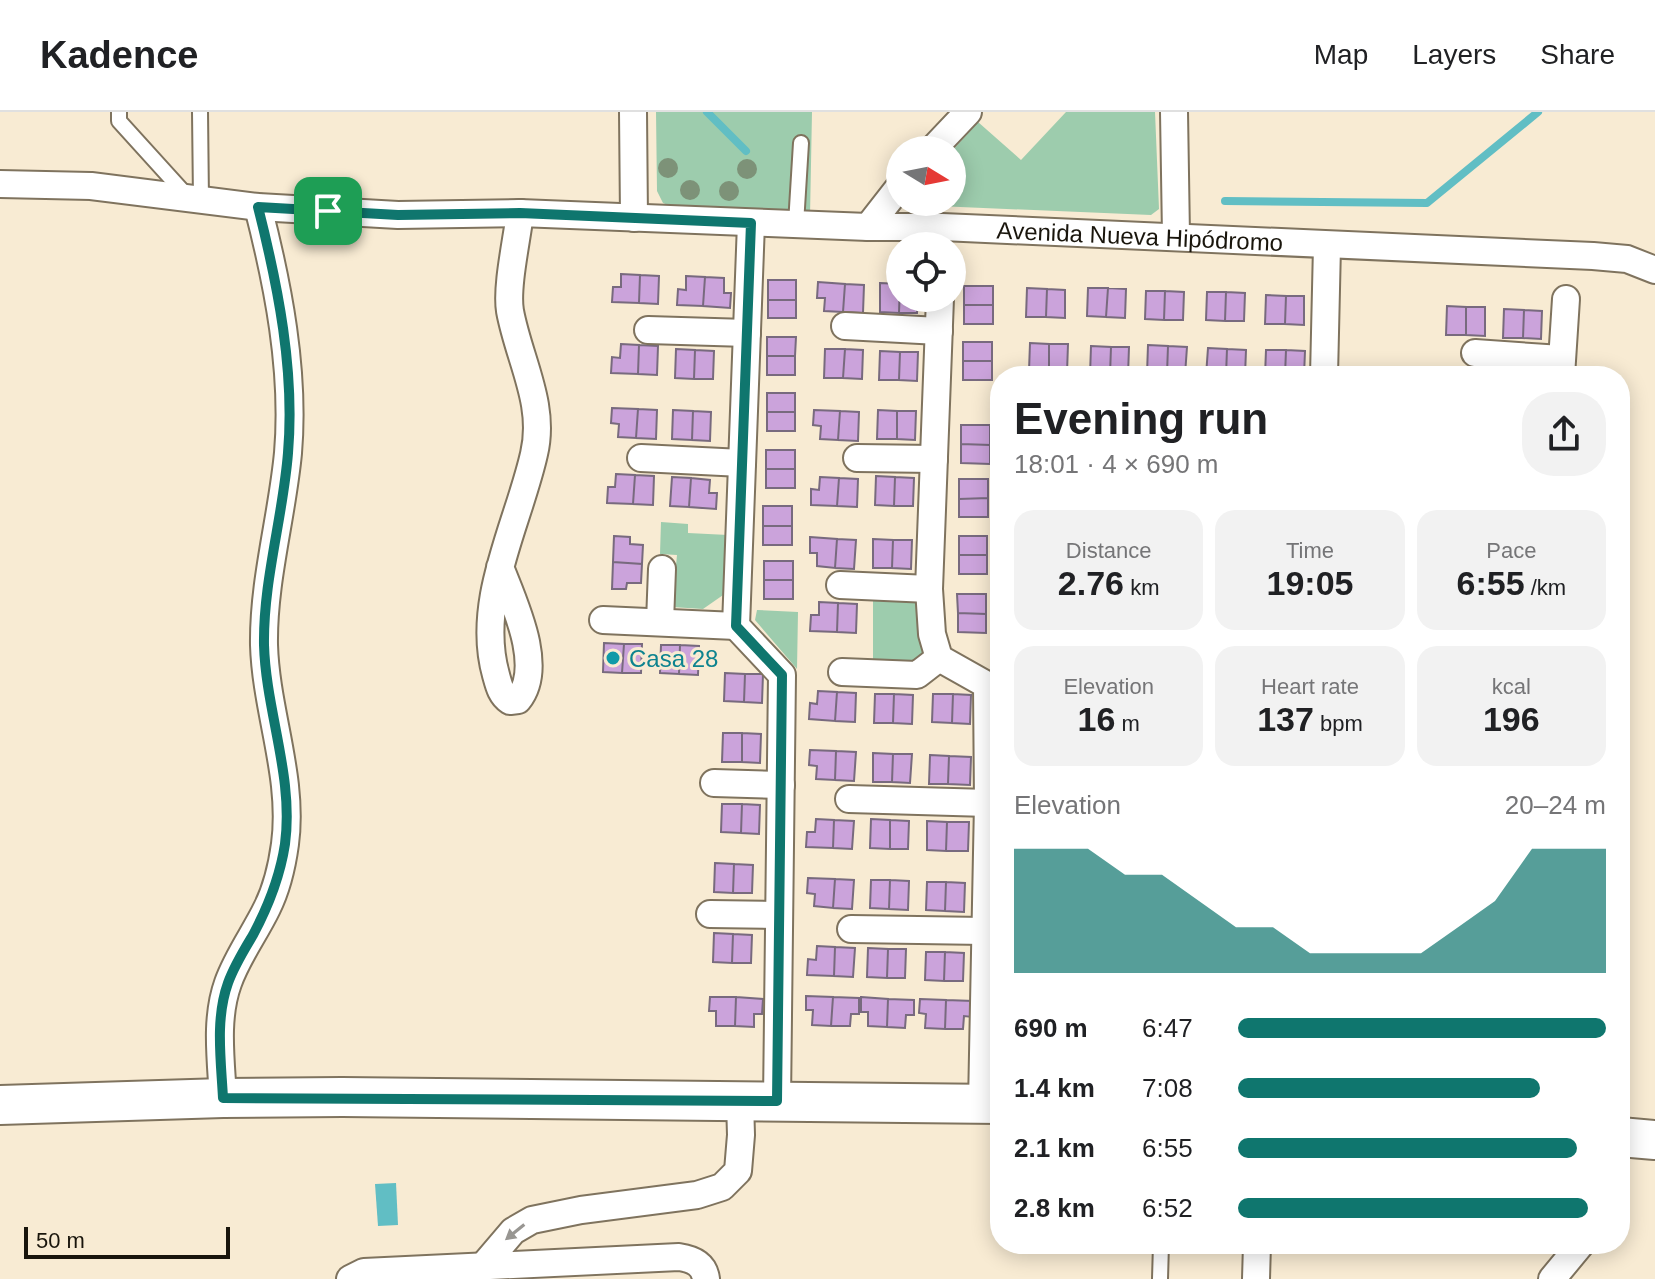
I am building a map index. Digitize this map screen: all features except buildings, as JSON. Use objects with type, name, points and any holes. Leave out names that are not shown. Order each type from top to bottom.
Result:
[{"type":"main road","points":[[0,1105],[223,1098],[990,1104]]},
{"type":"main road","points":[[1630,1138],[1655,1140]]},
{"type":"street","points":[[633,112],[634,218]]},
{"type":"street","points":[[945,136],[968,112]]},
{"type":"street","points":[[1174,112],[1176,235]]},
{"type":"street","name":"Avenida Nueva Hipódromo","points":[[0,184],[91,186],[258,207],[398,215],[520,213],[868,227],[909,232]]},
{"type":"street","points":[[868,227],[886,204]]},
{"type":"street","points":[[223,1098],[222,1007],[228,983],[280,876],[287,809],[264,646],[266,607],[289,448],[288,392],[285,336],[258,207]]},
{"type":"street","points":[[500,567],[535,452],[538,409],[509,308],[520,213]]},
{"type":"street","points":[[736,626],[751,223]]},
{"type":"street","name":"Avenida Nueva Hipódromo","points":[[966,235],[1176,235],[1327,246],[1593,256],[1627,259],[1655,270]]},
{"type":"street","points":[[1324,366],[1327,246]]},
{"type":"street","points":[[1561,366],[1566,299]]},
{"type":"street","points":[[940,312],[929,589],[932,634],[939,658],[987,685],[985,931],[990,1075]]},
{"type":"street","points":[[845,326],[939,331]]},
{"type":"street","points":[[648,330],[747,333]]},
{"type":"street","points":[[1475,353],[1550,366]]},
{"type":"street","points":[[641,458],[742,463]]},
{"type":"street","points":[[857,458],[934,459]]},
{"type":"street","points":[[660,622],[662,569]]},
{"type":"street","points":[[840,585],[929,589]]},
{"type":"street","points":[[603,620],[736,626],[782,675],[777,1101]]},
{"type":"street","points":[[842,672],[917,675],[939,658]]},
{"type":"street","points":[[714,783],[781,785]]},
{"type":"street","points":[[849,799],[988,803]]},
{"type":"street","points":[[710,914],[779,915]]},
{"type":"street","points":[[851,929],[985,931]]},
{"type":"street","points":[[484,1265],[513,1231],[532,1220],[581,1210],[697,1195],[722,1187],[738,1171],[740,1101]]},
{"type":"street","points":[[548,1262],[556,1216]]},
{"type":"street","points":[[1256,1279],[1257,1254]]},
{"type":"street","points":[[1552,1279],[1573,1254]]},
{"type":"street","points":[[350,1279],[364,1272],[679,1257],[700,1265],[706,1279]]},
{"type":"lane","points":[[119,112],[119,121],[196,200]]},
{"type":"lane","points":[[196,200],[200,112]]},
{"type":"lane","points":[[796,224],[801,143]]},
{"type":"lane","points":[[1160,1279],[1161,1254]]},
{"type":"green space","points":[[656,112],[812,112],[810,216],[675,208],[663,203],[657,191]]},
{"type":"green space","points":[[1066,112],[1155,112],[1159,209],[1151,215],[966,207],[965,136],[978,122],[1021,160]]},
{"type":"green space","points":[[661,522],[688,524],[688,533],[728,535],[726,593],[703,609],[672,607],[677,555],[660,554]]},
{"type":"green space","points":[[873,595],[920,600],[923,659],[911,668],[873,666]]},
{"type":"green space","points":[[757,610],[798,612],[797,669],[755,620]]},
{"type":"water","points":[[396,1183],[398,1225],[378,1226],[375,1184]]},
{"type":"waterway","points":[[707,112],[746,151]]},
{"type":"waterway","points":[[1225,201],[1427,203],[1538,112]]},
{"type":"place","name":"Casa 28","points":[[613,658]]},
{"type":"route","points":[[258,207],[328,211],[398,215],[520,213],[751,223],[736,626],[782,675],[777,1101],[223,1098],[222,1007],[228,983],[280,876],[286,840],[287,809],[279,738],[264,646],[270,573],[283,505],[289,448],[288,392],[285,336],[258,207]]}]
